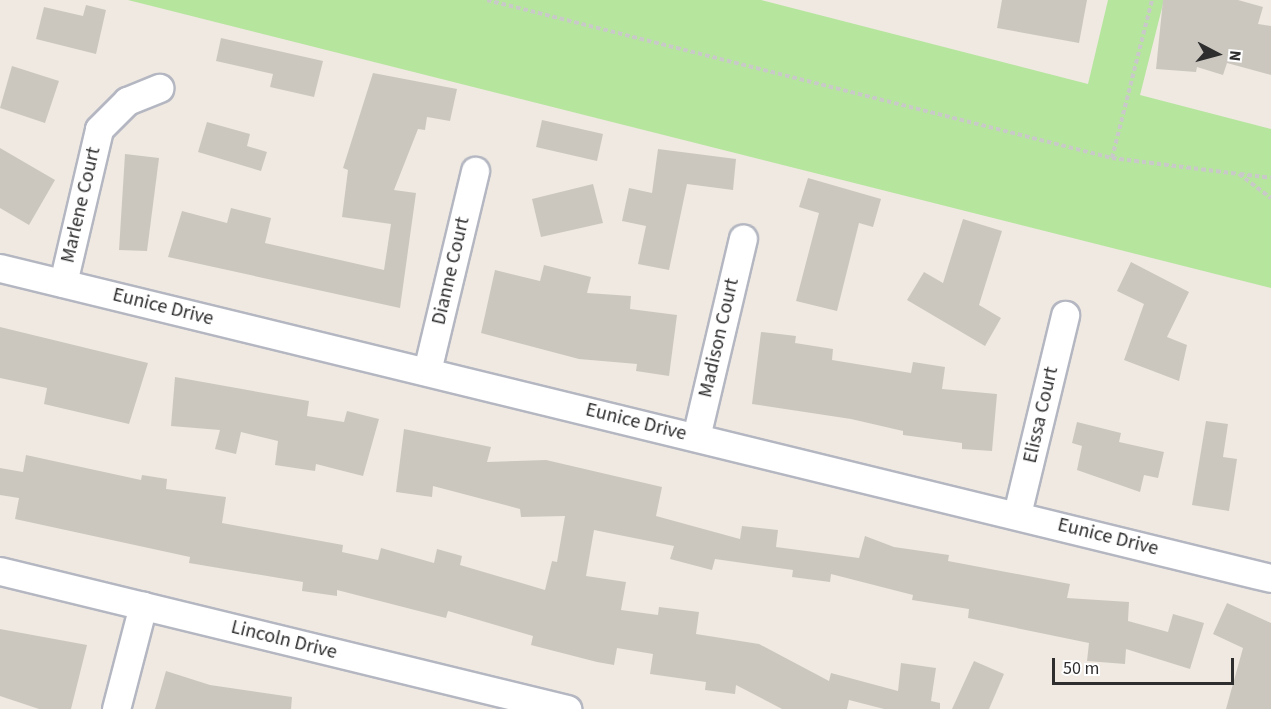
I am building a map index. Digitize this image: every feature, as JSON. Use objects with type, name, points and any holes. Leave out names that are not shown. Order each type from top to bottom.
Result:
[{"type":"street","name":"Marlene Court","points":[[63,283],[99,129],[127,101],[159,88]]},
{"type":"street","name":"Dianne Court","points":[[427,371],[475,171]]},
{"type":"street","name":"Madison Court","points":[[696,437],[743,238]]},
{"type":"street","name":"Eunice Drive","points":[[0,268],[1017,514],[1271,578]]},
{"type":"street","name":"Elissa Court","points":[[1017,514],[1065,315]]},
{"type":"street","name":"Lincoln Drive","points":[[0,571],[567,709]]},
{"type":"street","points":[[117,709],[143,605]]},
{"type":"path","points":[[487,0],[1112,158],[1271,178]]},
{"type":"path","points":[[1112,158],[1152,0]]},
{"type":"path","points":[[1239,174],[1271,198]]},
{"type":"green space","points":[[128,0],[761,0],[1088,84],[1108,0],[1164,0],[1140,95],[1271,129],[1271,288]]},
{"type":"building","points":[[1002,0],[1087,0],[1079,43],[997,28]]},
{"type":"building","points":[[1163,0],[1238,0],[1263,7],[1258,24],[1271,26],[1271,75],[1227,63],[1223,75],[1197,67],[1196,72],[1156,69]]},
{"type":"building","points":[[86,5],[106,10],[96,54],[36,39],[44,7],[83,16]]},
{"type":"building","points":[[221,38],[323,61],[314,97],[270,87],[273,74],[216,61]]},
{"type":"building","points":[[12,66],[59,81],[45,123],[0,108]]},
{"type":"building","points":[[373,73],[457,89],[450,121],[427,117],[425,130],[418,129],[394,190],[416,193],[400,308],[168,257],[182,211],[227,223],[231,208],[271,218],[265,243],[384,270],[391,224],[342,217],[348,170],[343,168]]},
{"type":"building","points":[[542,120],[603,134],[597,161],[536,147]]},
{"type":"building","points":[[207,122],[250,134],[247,146],[267,152],[261,171],[198,152]]},
{"type":"building","points":[[0,148],[55,180],[29,225],[0,208]]},
{"type":"building","points":[[658,149],[736,159],[733,190],[687,184],[669,270],[638,264],[646,226],[622,221],[629,188],[652,193]]},
{"type":"building","points":[[125,154],[159,158],[147,251],[119,250]]},
{"type":"building","points":[[808,178],[881,199],[873,227],[859,223],[837,311],[796,301],[819,213],[799,207]]},
{"type":"building","points":[[593,184],[603,223],[541,237],[532,199]]},
{"type":"building","points":[[963,219],[1002,231],[979,305],[1001,318],[985,346],[907,300],[924,272],[943,283]]},
{"type":"building","points":[[1131,262],[1189,292],[1167,337],[1187,345],[1179,381],[1124,360],[1144,304],[1117,291]]},
{"type":"building","points":[[544,265],[591,277],[587,293],[631,296],[630,309],[677,315],[669,376],[636,371],[637,364],[579,359],[481,333],[495,270],[540,281]]},
{"type":"building","points":[[0,327],[148,363],[129,424],[44,404],[47,388],[0,378]]},
{"type":"building","points":[[761,332],[796,336],[795,343],[833,349],[832,360],[911,373],[913,362],[945,367],[942,389],[997,394],[992,451],[962,449],[962,443],[903,435],[903,431],[851,419],[752,404]]},
{"type":"building","points":[[175,377],[309,401],[307,416],[344,422],[347,411],[379,419],[363,476],[316,464],[315,471],[275,465],[278,441],[241,432],[236,454],[215,449],[220,430],[171,426]]},
{"type":"building","points":[[1206,421],[1228,424],[1223,457],[1237,459],[1229,511],[1192,505]]},
{"type":"building","points":[[1077,422],[1121,433],[1119,442],[1164,452],[1158,478],[1144,475],[1140,492],[1077,470],[1082,446],[1072,443]]},
{"type":"building","points":[[404,429],[491,447],[487,462],[546,460],[662,487],[656,516],[740,539],[742,526],[778,530],[776,547],[859,558],[865,536],[894,547],[949,555],[948,561],[1070,584],[1067,598],[1129,602],[1128,621],[1168,632],[1173,614],[1204,623],[1190,669],[1126,649],[1125,664],[1087,661],[1089,643],[968,618],[969,609],[912,600],[913,595],[831,574],[830,582],[792,577],[793,570],[715,559],[712,570],[670,559],[674,546],[594,530],[586,576],[626,582],[621,610],[658,615],[659,607],[699,612],[696,634],[759,644],[829,681],[831,673],[898,691],[901,663],[936,668],[931,701],[940,703],[940,709],[884,709],[849,700],[847,709],[782,709],[736,685],[735,694],[705,690],[706,682],[650,674],[653,654],[617,648],[614,665],[597,662],[531,645],[533,636],[448,611],[446,618],[337,590],[337,596],[302,591],[303,582],[189,563],[190,557],[15,519],[19,498],[0,495],[0,468],[23,472],[26,455],[141,480],[142,475],[167,479],[166,489],[226,497],[222,523],[343,545],[342,552],[378,560],[381,548],[434,563],[437,549],[462,556],[460,565],[545,590],[552,561],[557,562],[565,516],[521,517],[520,509],[433,486],[432,497],[396,492]]},
{"type":"building","points":[[1227,603],[1271,623],[1271,709],[1226,709],[1243,648],[1213,634]]},
{"type":"building","points":[[0,629],[87,645],[71,709],[39,709],[0,696]]},
{"type":"building","points":[[974,661],[1004,674],[989,709],[952,709]]},
{"type":"building","points":[[166,671],[210,685],[292,697],[291,709],[155,709]]}]
